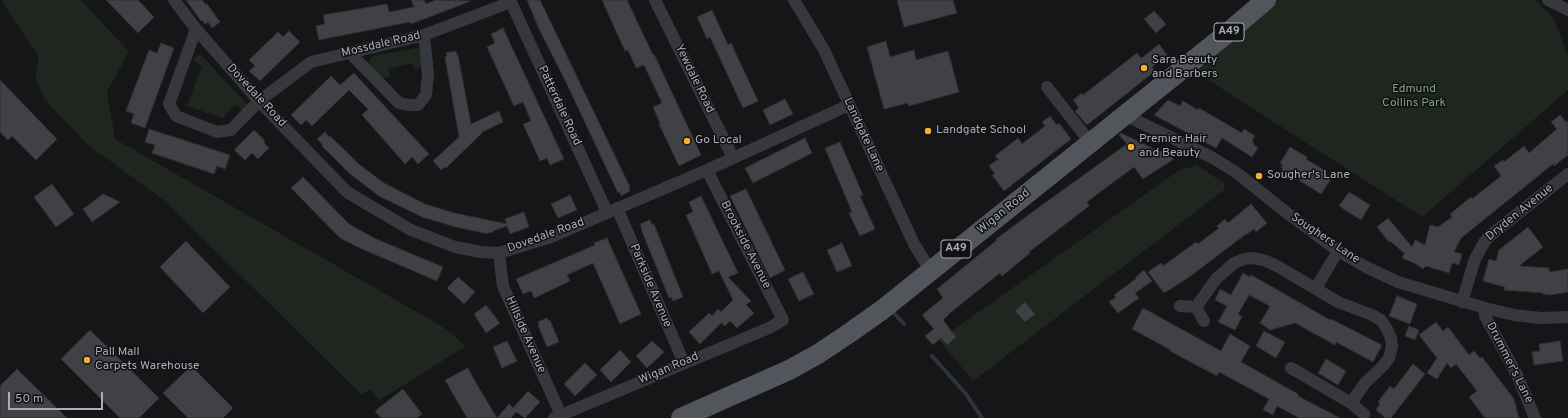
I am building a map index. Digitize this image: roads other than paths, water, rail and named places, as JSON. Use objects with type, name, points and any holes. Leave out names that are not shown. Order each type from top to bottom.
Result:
[{"type":"main road","name":"Wigan Road","points":[[681,418],[790,370],[818,354],[882,310],[1225,35],[1266,0]]},
{"type":"street","name":"Dovedale Road","points":[[174,0],[196,29],[259,101],[347,192],[412,230],[455,247],[481,252],[499,253],[551,237],[707,170],[849,105]]},
{"type":"street","name":"Yewdale Road","points":[[655,0],[733,158]]},
{"type":"street","name":"Landgate Lane","points":[[794,0],[824,50],[914,244],[930,270]]},
{"type":"street","points":[[1548,0],[1568,10]]},
{"type":"street","name":"Mossdale Road","points":[[196,29],[168,104],[176,116],[217,132],[231,130],[259,101],[311,62],[424,35],[510,1]]},
{"type":"street","name":"Patterdale Road","points":[[510,1],[612,210]]},
{"type":"street","points":[[350,53],[399,103],[418,105],[426,95],[428,74],[424,35]]},
{"type":"street","points":[[1047,87],[1090,142]]},
{"type":"street","name":"Soughers Lane","points":[[1125,115],[1213,158],[1237,173],[1286,213],[1338,251],[1368,268],[1398,282],[1462,302],[1514,315],[1541,318],[1568,317]]},
{"type":"street","name":"Brookside Avenue","points":[[707,170],[783,320]]},
{"type":"street","name":"Dryden Avenue","points":[[1462,302],[1475,259],[1485,241],[1568,174]]},
{"type":"street","name":"Parkside Avenue","points":[[612,210],[684,363]]},
{"type":"street","points":[[1316,288],[1338,251]]},
{"type":"street","name":"Hillside Avenue","points":[[499,253],[503,286],[558,417]]},
{"type":"street","points":[[1196,307],[1216,279],[1225,270],[1234,263],[1244,259],[1254,258],[1266,261],[1316,288],[1338,302],[1381,320],[1388,328],[1391,338],[1392,347],[1389,358],[1384,366],[1365,383],[1351,403]]},
{"type":"street","points":[[1180,306],[1196,307]]},
{"type":"street","points":[[1196,307],[1204,321]]},
{"type":"street","name":"Drummer's Lane","points":[[1485,308],[1485,316],[1517,375],[1535,418]]},
{"type":"street","name":"Wigan Road","points":[[558,417],[769,328],[783,320]]},
{"type":"street","points":[[1292,366],[1351,403],[1364,414]]},
{"type":"waterway","points":[[893,312],[904,324]]},
{"type":"waterway","points":[[932,356],[966,394],[982,418]]},
{"type":"place","name":"Sara Beauty and Barbers","points":[[1144,68]]},
{"type":"place","name":"Landgate School","points":[[928,131]]},
{"type":"place","name":"Go Local","points":[[687,141]]},
{"type":"place","name":"Premier Hair and Beauty","points":[[1131,147]]},
{"type":"place","name":"Sougher's Lane","points":[[1259,176]]},
{"type":"place","name":"Pall Mall Carpets Warehouse","points":[[87,360]]},
{"type":"park label","name":"Edmund Collins Park","points":[[1414,97]]}]
